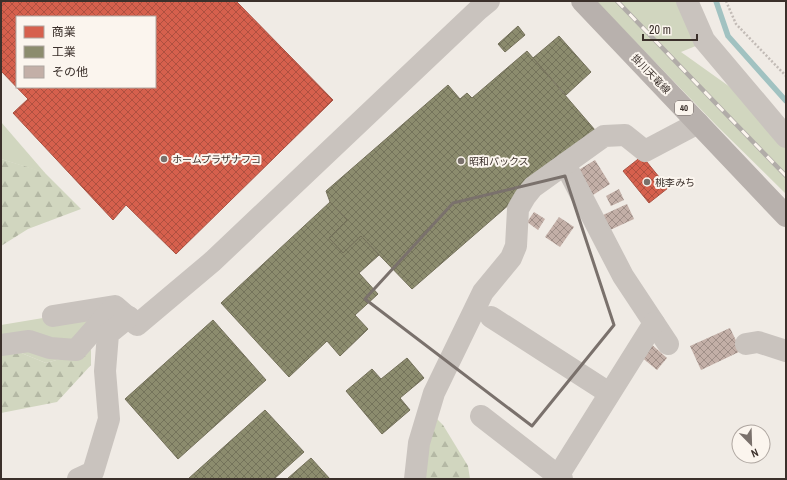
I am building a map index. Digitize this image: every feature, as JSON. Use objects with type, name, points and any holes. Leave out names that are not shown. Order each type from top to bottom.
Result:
[{"type":"main road","name":"掛川天竜線","points":[[582,1],[786,216]]},
{"type":"street","points":[[53,316],[122,312],[137,325],[213,261],[489,1]]},
{"type":"street","points":[[687,1],[704,40],[783,128]]},
{"type":"street","points":[[415,479],[419,443],[434,392],[483,292],[511,258],[516,246],[518,209],[525,197],[533,187],[604,136],[625,135],[645,151],[698,123]]},
{"type":"street","points":[[565,164],[623,276],[668,344]]},
{"type":"street","points":[[1,345],[28,341],[50,348],[76,350],[122,312]]},
{"type":"street","points":[[78,479],[93,472],[109,419],[104,371],[108,334],[122,312]]},
{"type":"street","points":[[491,317],[609,393]]},
{"type":"street","points":[[481,416],[560,477],[609,393],[654,323]]},
{"type":"street","points":[[746,344],[758,342],[786,351]]},
{"type":"path","points":[[726,1],[736,24],[786,76]]},
{"type":"highlighted area","points":[[565,176],[614,325],[532,426],[365,299],[453,203]]},
{"type":"green space","points":[[596,1],[684,1],[703,43],[681,52],[786,127],[786,194],[717,126]]},
{"type":"green space","points":[[1,122],[45,173],[1,159]]},
{"type":"green space","points":[[1,159],[44,172],[81,209],[28,229],[1,246]]},
{"type":"green space","points":[[115,306],[91,337],[91,350],[46,363],[9,348],[1,350],[1,325]]},
{"type":"green space","points":[[9,348],[46,363],[91,350],[91,365],[57,402],[1,413],[1,350]]},
{"type":"green space","points":[[432,414],[443,425],[468,466],[470,479],[417,479]]},
{"type":"building: 商業","name":"ホームプラザナフコ","points":[[3,1],[236,1],[333,100],[176,254],[126,205],[113,220],[13,113],[28,99],[17,88],[156,88],[156,16],[16,16],[16,87],[1,71],[1,3]]},
{"type":"building: 商業","points":[[642,156],[668,188],[649,203],[623,171]]},
{"type":"building: 工業","points":[[518,26],[525,35],[505,52],[498,44]]},
{"type":"building: 工業","points":[[559,36],[591,72],[566,95],[533,58]]},
{"type":"building: 工業","name":"昭和パックス","points":[[527,51],[595,130],[412,289],[361,236],[343,253],[329,238],[347,220],[330,202],[326,191],[448,85],[460,99],[467,93],[472,98]]},
{"type":"building: 工業","points":[[330,202],[347,220],[329,238],[343,253],[361,236],[379,255],[359,273],[378,294],[355,315],[368,329],[340,356],[327,341],[289,377],[221,303]]},
{"type":"building: 工業","points":[[213,320],[266,380],[178,459],[125,399]]},
{"type":"building: 工業","points":[[407,358],[424,378],[400,398],[410,410],[382,434],[346,391],[372,369],[381,379]]},
{"type":"building: 工業","points":[[265,410],[304,452],[274,479],[188,479]]},
{"type":"building: 工業","points":[[311,458],[330,479],[287,479]]},
{"type":"building: その他","points":[[595,160],[610,184],[593,195],[577,171]]},
{"type":"building: その他","points":[[619,189],[624,200],[611,206],[606,196]]},
{"type":"building: その他","points":[[627,204],[634,219],[610,230],[603,215]]},
{"type":"building: その他","points":[[534,212],[545,219],[538,230],[527,222]]},
{"type":"building: その他","points":[[559,217],[574,227],[560,247],[545,237]]},
{"type":"building: その他","points":[[730,328],[741,351],[701,370],[690,346]]},
{"type":"building: その他","points":[[651,344],[667,358],[657,370],[640,356]]},
{"type":"waterway","points":[[716,1],[728,36],[786,101]]},
{"type":"railway","points":[[617,1],[786,176]]},
{"type":"place","name":"ホームプラザナフコ","points":[[164,159]]},
{"type":"place","name":"昭和パックス","points":[[461,161]]},
{"type":"place","name":"桃李みち","points":[[647,182]]}]
